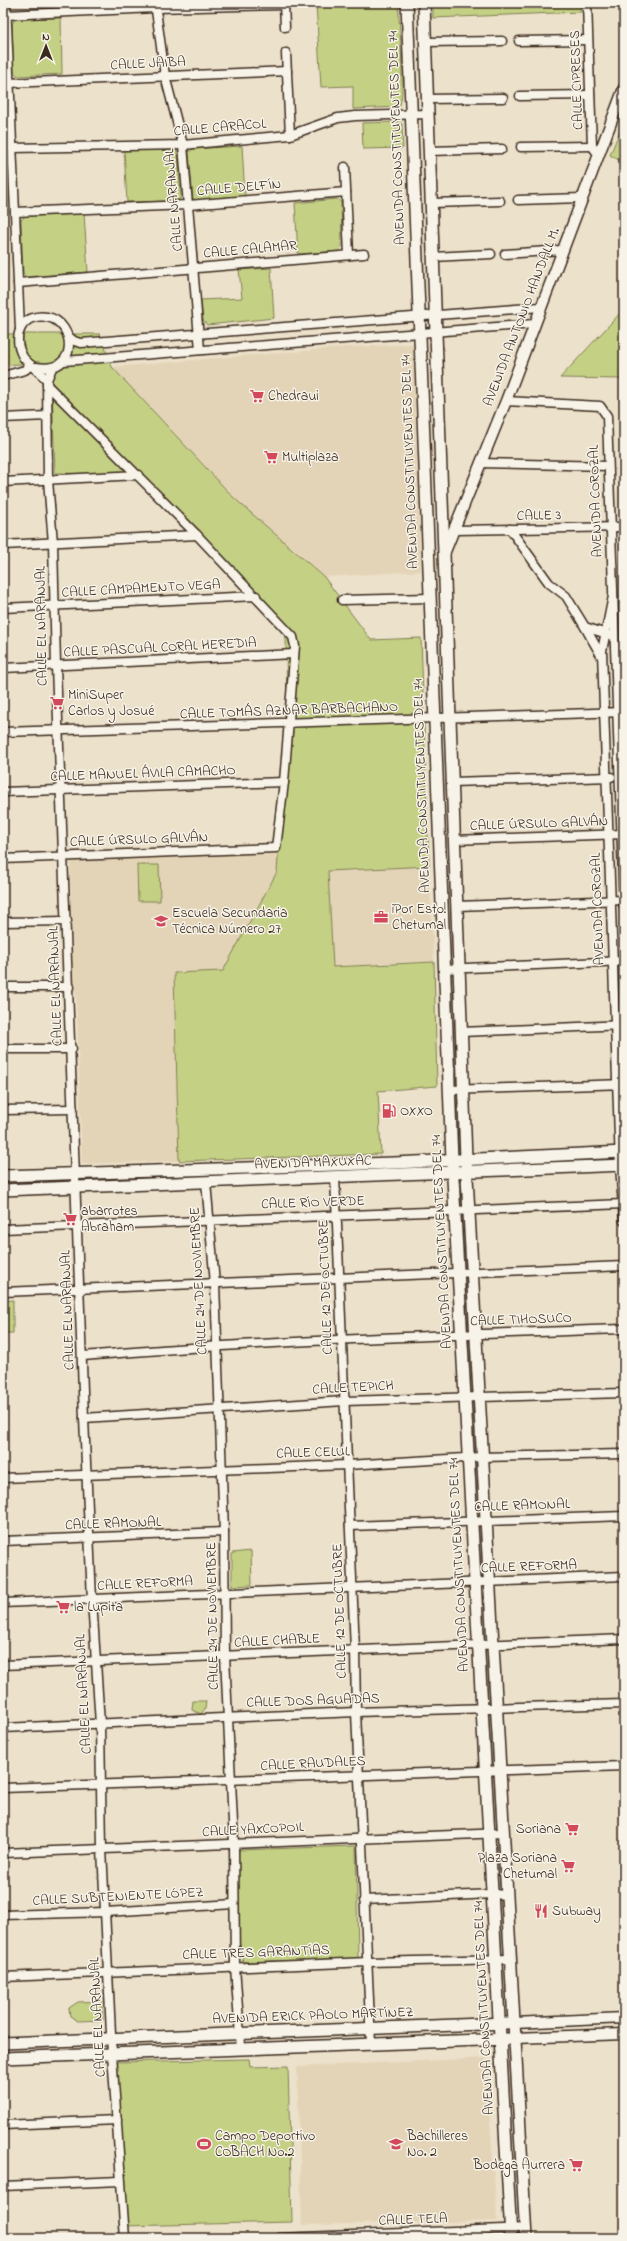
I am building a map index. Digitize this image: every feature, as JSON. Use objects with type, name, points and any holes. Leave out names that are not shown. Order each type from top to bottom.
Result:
[{"type":"main road","name":"AVENIDA CONSTITUYENTES DEL 74","points":[[407,3],[452,1160],[511,2233]]},
{"type":"main road","name":"AVENIDA CONSTITUYENTES DEL 74","points":[[424,3],[466,1172],[526,2233]]},
{"type":"main road","name":"AVENIDA MAXUXAC","points":[[3,1176],[452,1160],[622,1152]]},
{"type":"main road","name":"AVENIDA MAXUXAC","points":[[3,1190],[622,1165]]},
{"type":"main road","name":"AVENIDA ERICK PAOLO MARTÍNEZ","points":[[3,2043],[514,2023]]},
{"type":"main road","points":[[3,2058],[515,2038]]},
{"type":"street","points":[[6,3],[20,329],[19,342],[23,357],[34,366],[47,383],[197,535],[293,636],[294,654],[290,724],[284,782]]},
{"type":"street","name":"CALLE CIPRESES","points":[[586,3],[592,146],[599,155]]},
{"type":"street","points":[[6,15],[155,5],[284,4],[285,27]]},
{"type":"street","name":"CALLE NARANJAL","points":[[155,5],[165,76],[183,145],[200,350]]},
{"type":"street","points":[[519,41],[588,40]]},
{"type":"street","points":[[425,42],[502,42]]},
{"type":"street","points":[[286,53],[290,135]]},
{"type":"street","name":"CALLE JAIBA","points":[[9,83],[287,71]]},
{"type":"street","name":"AVENIDA ANTONIO HANDALL M.","points":[[444,555],[506,401],[540,307],[624,88]]},
{"type":"street","points":[[520,96],[590,95]]},
{"type":"street","points":[[427,99],[504,98]]},
{"type":"street","name":"CALLE CARACOL","points":[[12,148],[183,145],[290,135],[338,118],[355,116],[428,114]]},
{"type":"street","points":[[521,147],[592,146]]},
{"type":"street","points":[[429,151],[502,149]]},
{"type":"street","points":[[345,167],[349,255]]},
{"type":"street","name":"CALLE DELFÍN","points":[[15,212],[188,206],[346,192]]},
{"type":"street","points":[[518,200],[582,198]]},
{"type":"street","points":[[431,203],[500,201]]},
{"type":"street","points":[[505,254],[562,250]]},
{"type":"street","name":"CALLE CALAMAR","points":[[18,282],[364,254]]},
{"type":"street","points":[[433,257],[491,254]]},
{"type":"street","points":[[19,306],[36,316],[51,318],[63,328],[68,336],[74,341],[81,343],[540,307]]},
{"type":"street","points":[[20,329],[26,320],[36,316]]},
{"type":"street","points":[[3,376],[34,366],[52,368],[64,361],[534,324]]},
{"type":"street","points":[[64,361],[69,351],[68,336]]},
{"type":"street","points":[[47,383],[52,368]]},
{"type":"street","name":"CALLE EL NARANJAL","points":[[47,383],[46,416],[48,480],[56,607],[58,731],[72,1049],[76,1173],[75,1188],[83,1356],[84,1418],[92,1600],[100,1724],[102,1849],[111,2038],[125,2238]]},
{"type":"street","name":"AVENIDA COROZAL","points":[[506,401],[600,406],[607,416],[609,528],[614,636],[620,712],[624,906]]},
{"type":"street","points":[[3,418],[46,416]]},
{"type":"street","points":[[480,463],[608,466]]},
{"type":"street","points":[[3,482],[138,475]]},
{"type":"street","name":"CALLE 3","points":[[454,530],[624,527]]},
{"type":"street","points":[[510,529],[548,583],[566,596],[602,658]]},
{"type":"street","points":[[3,545],[197,535]]},
{"type":"street","name":"CALLE CAMPAMENTO VEGA","points":[[3,608],[56,607],[256,596]]},
{"type":"street","name":"AVENIDA COROZAL","points":[[613,596],[602,658],[613,962],[620,1025],[624,1221]]},
{"type":"street","points":[[342,600],[430,598]]},
{"type":"street","points":[[585,627],[605,635],[614,636]]},
{"type":"street","name":"CALLE PASCUAL CORAL HEREDIA","points":[[3,668],[294,654]]},
{"type":"street","name":"CALLE TOMÁS AZNAR BARBACHANO","points":[[3,732],[450,719],[620,712]]},
{"type":"street","points":[[452,782],[621,776]]},
{"type":"street","name":"CALLE MANUEL ÁVILA CAMACHO","points":[[3,792],[284,782]]},
{"type":"street","name":"CALLE ÚRSULO GALVÁN","points":[[3,859],[276,848],[284,782]]},
{"type":"street","name":"CALLE ÚRSULO GALVÁN","points":[[454,840],[623,834]]},
{"type":"street","points":[[441,874],[455,874]]},
{"type":"street","points":[[456,906],[624,900]]},
{"type":"street","points":[[3,922],[67,921]]},
{"type":"street","points":[[444,969],[624,961]]},
{"type":"street","points":[[3,988],[69,988]]},
{"type":"street","points":[[461,1032],[620,1025]]},
{"type":"street","points":[[3,1049],[72,1049]]},
{"type":"street","points":[[449,1090],[621,1084]]},
{"type":"street","points":[[3,1110],[74,1109]]},
{"type":"street","name":"CALLE 12 DE OCTUBRE","points":[[335,1176],[355,1650],[361,1838],[371,2044]]},
{"type":"street","name":"CALLE 24 DE NOVIEMBRE","points":[[206,1182],[208,1219],[215,1284],[216,1345],[224,1532],[225,1656],[234,1844],[235,1967],[240,2049]]},
{"type":"street","name":"CALLE RÍO VERDE","points":[[3,1229],[208,1219],[623,1204]]},
{"type":"street","points":[[3,1292],[80,1290],[624,1266]]},
{"type":"street","name":"CALLE TIHOSUCO","points":[[83,1356],[216,1345],[342,1338],[624,1329]]},
{"type":"street","name":"CALLE TEPICH","points":[[84,1418],[344,1401],[624,1393]]},
{"type":"street","name":"CALLE CELUL","points":[[3,1478],[347,1465],[482,1458],[624,1454]]},
{"type":"street","name":"CALLE RAMONAL","points":[[350,1526],[472,1520],[624,1516]]},
{"type":"street","name":"CALLE RAMONAL","points":[[3,1541],[89,1539],[224,1532]]},
{"type":"street","name":"CALLE REFORMA","points":[[3,1603],[624,1576]]},
{"type":"street","name":"CALLE CHABLE","points":[[3,1665],[624,1639]]},
{"type":"street","name":"CALLE DOS AGUADAS","points":[[3,1728],[356,1712],[624,1704]]},
{"type":"street","name":"CALLE RAUDALES","points":[[3,1788],[230,1781],[359,1774],[624,1766]]},
{"type":"street","name":"CALLE YAXCOPOIL","points":[[3,1853],[503,1832]]},
{"type":"street","points":[[364,1900],[492,1894],[507,1895]]},
{"type":"street","name":"CALLE SUBTENIENTE LÓPEZ","points":[[3,1915],[106,1912],[234,1904]]},
{"type":"street","name":"CALLE TRES GARANTÍAS","points":[[3,1977],[368,1962],[510,1959]]},
{"type":"street","name":"AVENIDA ERICK PAOLO MARTÍNEZ","points":[[514,2023],[624,2018]]},
{"type":"street","points":[[574,2020],[574,2036]]},
{"type":"street","points":[[515,2038],[624,2034]]},
{"type":"street","points":[[3,2125],[117,2120]]},
{"type":"street","points":[[3,2186],[120,2181]]},
{"type":"street","name":"CALLE TELA","points":[[279,2238],[526,2233]]},
{"type":"shaded area","points":[[413,344],[421,571],[324,577],[234,498],[112,367],[348,347]]},
{"type":"shaded area","points":[[279,852],[277,872],[223,971],[174,974],[179,1161],[82,1164],[76,991],[73,991],[70,861]]},
{"type":"shaded area","name":"¡Por Esto! Chetumal","points":[[429,866],[434,962],[333,967],[328,871]]},
{"type":"shaded area","name":"Bachilleres No. 2","points":[[486,2058],[497,2221],[302,2225],[297,2067]]},
{"type":"green space","points":[[316,3],[398,3],[402,75],[401,101],[399,107],[353,109],[353,86],[321,87]]},
{"type":"green space","points":[[433,3],[580,3],[581,12],[433,18]]},
{"type":"green space","points":[[61,18],[62,74],[18,76],[14,72],[12,24],[15,19]]},
{"type":"green space","points":[[624,121],[624,163],[610,155]]},
{"type":"green space","points":[[399,122],[402,124],[403,148],[363,149],[362,123]]},
{"type":"green space","points":[[242,146],[245,197],[196,201],[193,198],[189,152],[193,149]]},
{"type":"green space","points":[[173,149],[178,152],[181,198],[176,201],[127,202],[124,150]]},
{"type":"green space","points":[[337,199],[341,202],[342,246],[339,251],[298,254],[295,203]]},
{"type":"green space","points":[[84,214],[88,272],[26,277],[23,273],[21,220],[25,216]]},
{"type":"green space","points":[[271,268],[274,318],[207,325],[203,320],[201,300],[242,298],[239,270]]},
{"type":"green space","points":[[624,309],[624,379],[560,378]]},
{"type":"green space","points":[[3,334],[100,334],[112,367],[234,498],[324,577],[371,640],[421,638],[429,866],[328,871],[333,967],[434,962],[437,1086],[378,1091],[381,1154],[179,1161],[174,973],[223,971],[277,872],[287,736],[286,633],[135,475],[55,473],[52,386],[19,364],[3,365]]},
{"type":"green space","points":[[137,865],[159,865],[160,901],[138,901]]},
{"type":"green space","points":[[13,1300],[13,1333],[3,1333],[3,1301]]},
{"type":"green space","points":[[251,1551],[252,1585],[232,1586],[232,1553]]},
{"type":"green space","points":[[193,1701],[206,1701],[205,1709],[201,1714],[192,1710]]},
{"type":"green space","points":[[356,1846],[358,1958],[243,1962],[234,1911],[238,1850]]},
{"type":"green space","points":[[102,2001],[103,2020],[78,2021],[70,2016],[69,2008],[78,2002]]},
{"type":"green space","name":"Campo Deportivo COBACH No.2","points":[[249,2059],[250,2067],[288,2066],[292,2222],[121,2226],[116,2062]]},
{"type":"place","name":"Chedraui","points":[[257,396]]},
{"type":"place","name":"Multiplaza","points":[[271,457]]},
{"type":"place","name":"MiniSuper Carlos y Josué","points":[[57,703]]},
{"type":"place","name":"¡Por Esto! Chetumal","points":[[381,917]]},
{"type":"place","name":"Escuela Secundaria Técnica Número 27","points":[[161,921]]},
{"type":"place","name":"OXXO","points":[[389,1111]]},
{"type":"place","name":"abarrotes Abraham","points":[[70,1219]]},
{"type":"place","name":"la Lupita","points":[[63,1607]]},
{"type":"place","name":"Soriana","points":[[572,1829]]},
{"type":"place","name":"Plaza Soriana Chetumal","points":[[568,1866]]},
{"type":"place","name":"Subway","points":[[541,1911]]},
{"type":"place","name":"Campo Deportivo COBACH No.2","points":[[204,2144]]},
{"type":"place","name":"Bachilleres No. 2","points":[[396,2144]]},
{"type":"place","name":"Bodega Aurrera","points":[[576,2165]]}]
